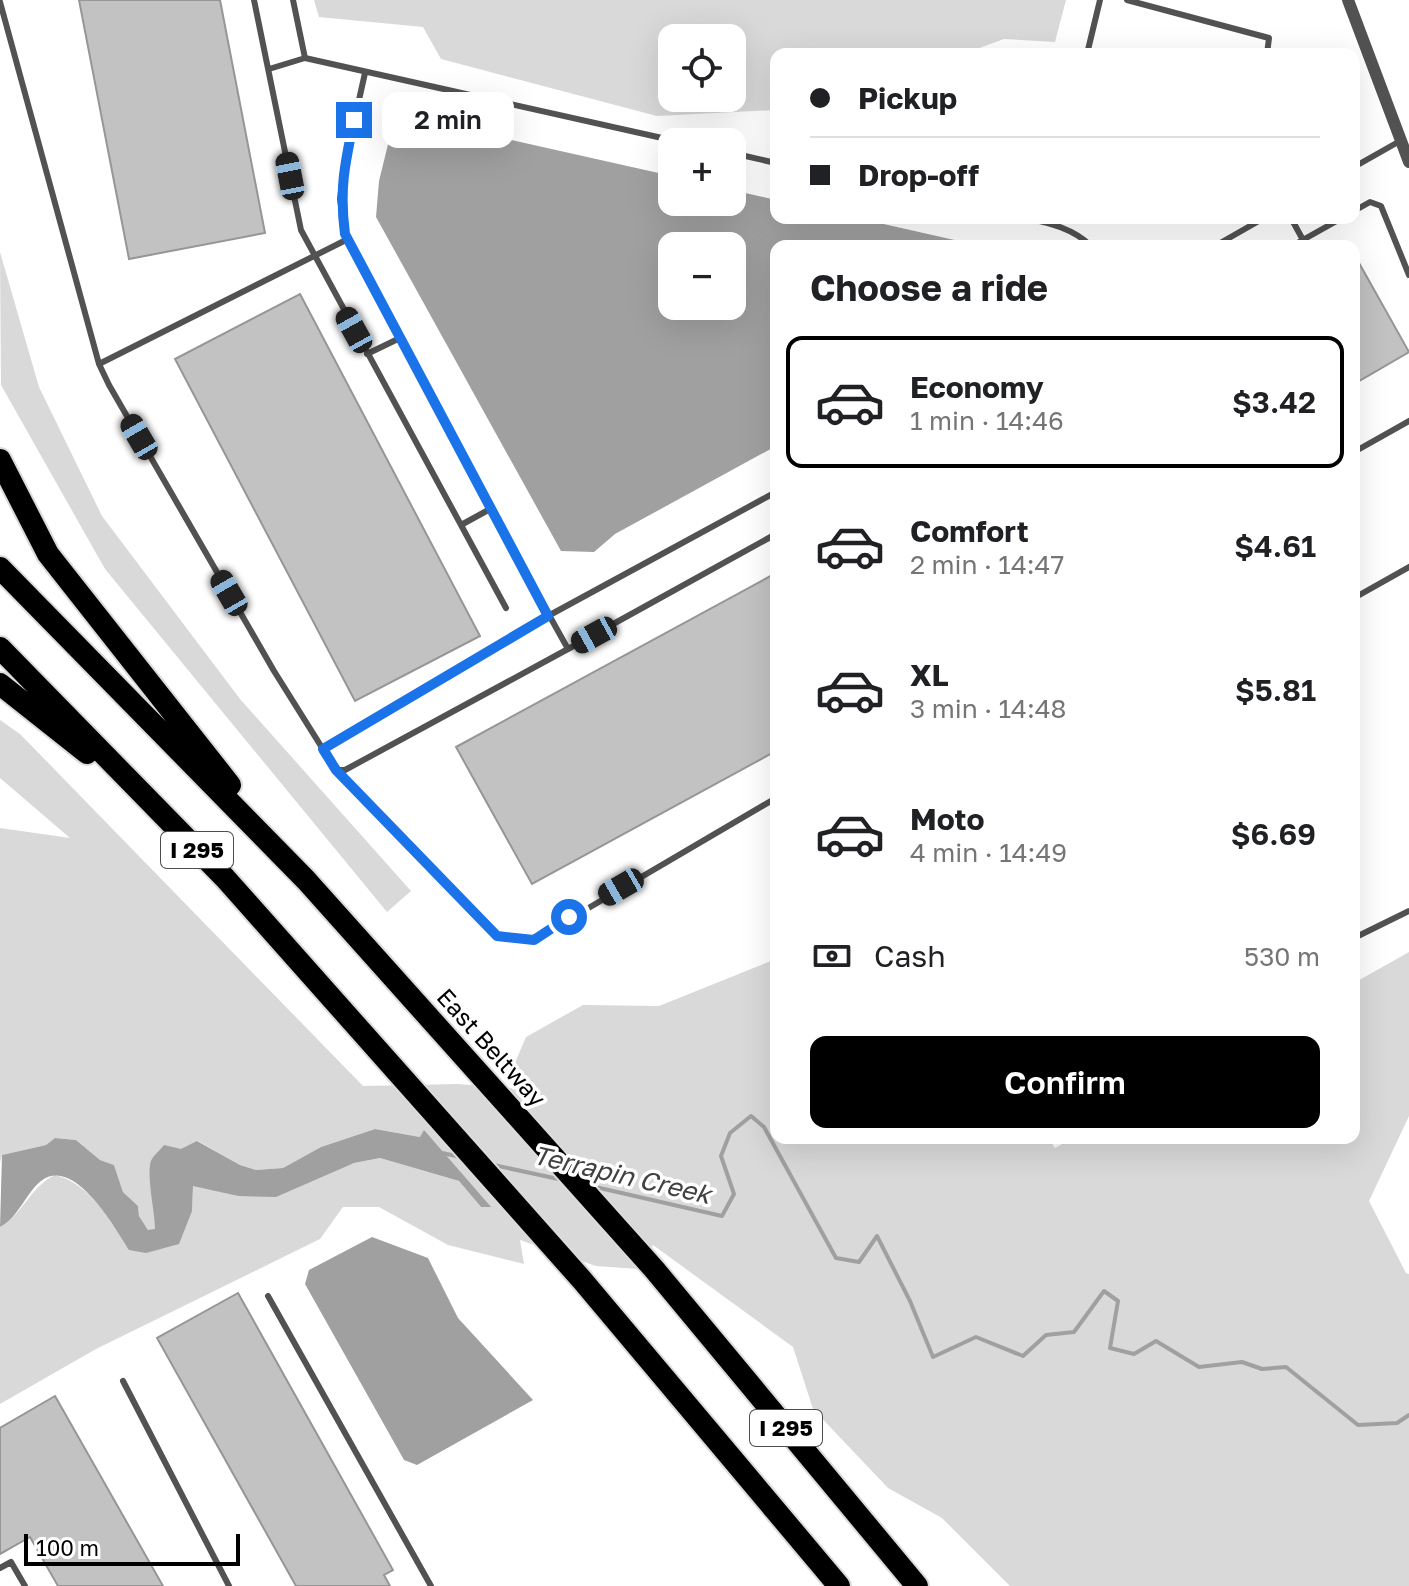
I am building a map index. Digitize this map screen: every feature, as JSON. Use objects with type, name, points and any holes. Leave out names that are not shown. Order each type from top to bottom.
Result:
[{"type":"highway","points":[[0,460],[48,554],[306,880]]},
{"type":"highway","name":"East Beltway","points":[[0,568],[306,880],[654,1269],[917,1586]]},
{"type":"highway","name":"I 295","points":[[0,648],[225,878],[582,1280],[839,1586]]},
{"type":"highway","points":[[0,684],[160,812]]},
{"type":"street","points":[[1348,0],[1409,162]]},
{"type":"lane","points":[[254,0],[301,230],[506,608]]},
{"type":"lane","points":[[293,0],[305,58]]},
{"type":"lane","points":[[1088,48],[1100,0]]},
{"type":"lane","points":[[1127,0],[1269,38],[1268,48]]},
{"type":"lane","points":[[0,2],[99,364],[274,671],[336,770],[497,936],[534,940],[770,801]]},
{"type":"lane","points":[[269,69],[305,58],[658,137]]},
{"type":"lane","points":[[365,73],[341,188],[348,239],[490,509],[568,649]]},
{"type":"lane","points":[[1360,164],[1401,140]]},
{"type":"lane","points":[[746,156],[770,162]]},
{"type":"lane","points":[[1360,208],[1370,202],[1381,206],[1409,275]]},
{"type":"lane","points":[[1055,224],[1085,240]]},
{"type":"lane","points":[[1226,240],[1254,224]]},
{"type":"lane","points":[[1294,224],[1303,240],[1331,224]]},
{"type":"lane","points":[[99,364],[348,239]]},
{"type":"lane","points":[[367,354],[400,338]]},
{"type":"lane","points":[[1360,449],[1409,421]]},
{"type":"lane","points":[[323,749],[548,616],[770,495]]},
{"type":"lane","points":[[461,525],[490,509]]},
{"type":"lane","points":[[336,770],[345,770],[770,537]]},
{"type":"lane","points":[[1360,595],[1409,567]]},
{"type":"lane","points":[[1360,935],[1409,911]]},
{"type":"lane","points":[[268,1296],[431,1586]]},
{"type":"lane","points":[[123,1381],[229,1586]]},
{"type":"lane","points":[[0,1568],[11,1562],[25,1586]]},
{"type":"shaded area","points":[[314,0],[1066,0],[1055,42],[1004,39],[979,48],[770,48],[770,110],[746,112],[746,24],[658,24],[658,112],[736,112],[657,116],[441,59],[423,27],[319,17]]},
{"type":"shaded area","points":[[409,117],[658,173],[658,216],[746,216],[746,193],[770,199],[770,224],[884,224],[954,240],[770,240],[770,449],[615,534],[594,552],[561,551],[376,217],[379,181],[394,120]]},
{"type":"shaded area","points":[[0,252],[39,387],[102,516],[240,699],[411,891],[387,912],[105,569],[1,385]]},
{"type":"shaded area","points":[[0,720],[20,734],[363,1086],[458,1084],[532,1090],[514,1065],[526,1037],[583,1005],[659,1006],[770,961],[770,1144],[1052,1144],[1055,1148],[1062,1144],[1360,1144],[1360,980],[1409,952],[1409,1116],[1369,1201],[1409,1274],[1409,1586],[1010,1586],[942,1518],[888,1488],[813,1409],[793,1347],[653,1245],[638,1269],[596,1266],[520,1240],[524,1264],[448,1245],[379,1207],[343,1207],[320,1239],[96,1349],[0,1404],[0,1227],[55,1175],[79,1186],[89,1195],[129,1250],[192,1211],[193,1185],[238,1196],[380,1158],[459,1181],[481,1207],[490,1207],[420,1137],[375,1129],[321,1147],[283,1168],[256,1170],[240,1165],[198,1141],[150,1185],[155,1230],[148,1230],[139,1216],[138,1206],[123,1192],[114,1165],[100,1160],[76,1140],[55,1138],[46,1145],[2,1155],[0,1163],[0,828],[70,838],[0,778]]},
{"type":"shaded area","points":[[375,1129],[420,1137],[424,1130],[491,1207],[481,1207],[459,1181],[380,1158],[354,1163],[276,1197],[238,1196],[193,1186],[192,1211],[179,1244],[146,1253],[129,1250],[92,1198],[67,1178],[54,1176],[41,1181],[7,1223],[0,1227],[2,1155],[46,1145],[55,1138],[76,1140],[100,1160],[114,1165],[123,1192],[138,1206],[139,1216],[148,1230],[155,1229],[150,1167],[152,1159],[164,1145],[181,1149],[197,1141],[240,1165],[256,1170],[283,1168],[321,1147]]},
{"type":"shaded area","points":[[372,1237],[428,1258],[458,1318],[533,1400],[417,1465],[404,1460],[305,1284],[309,1270]]},
{"type":"building","points":[[79,0],[220,0],[265,233],[129,259]]},
{"type":"building","points":[[1360,265],[1409,352],[1360,381]]},
{"type":"building","points":[[300,294],[480,636],[355,701],[175,359]]},
{"type":"building","points":[[770,576],[770,754],[532,884],[456,747]]},
{"type":"building","points":[[238,1293],[393,1570],[384,1575],[390,1586],[296,1586],[157,1338]]},
{"type":"building","points":[[55,1396],[163,1586],[58,1586],[30,1537],[0,1554],[0,1428]]},
{"type":"waterway","name":"Terrapin Creek","points":[[591,1186],[722,1216],[734,1194],[721,1156],[730,1133],[751,1116],[764,1127],[770,1138]]},
{"type":"waterway","name":"Terrapin Creek","points":[[773,1144],[836,1258],[859,1262],[877,1236],[910,1301],[933,1357],[976,1337],[1023,1356],[1046,1335],[1074,1332],[1104,1291],[1118,1301],[1110,1348],[1134,1354],[1156,1341],[1199,1367],[1242,1362],[1262,1369],[1286,1367],[1358,1425],[1397,1423],[1409,1415]]},
{"type":"waterway","name":"Terrapin Creek","points":[[442,1153],[461,1157]]},
{"type":"waterway","name":"Terrapin Creek","points":[[489,1164],[563,1180]]},
{"type":"route","points":[[354,120],[340,199],[345,234],[548,616],[323,749],[336,770],[497,936],[534,940],[569,917]]}]
